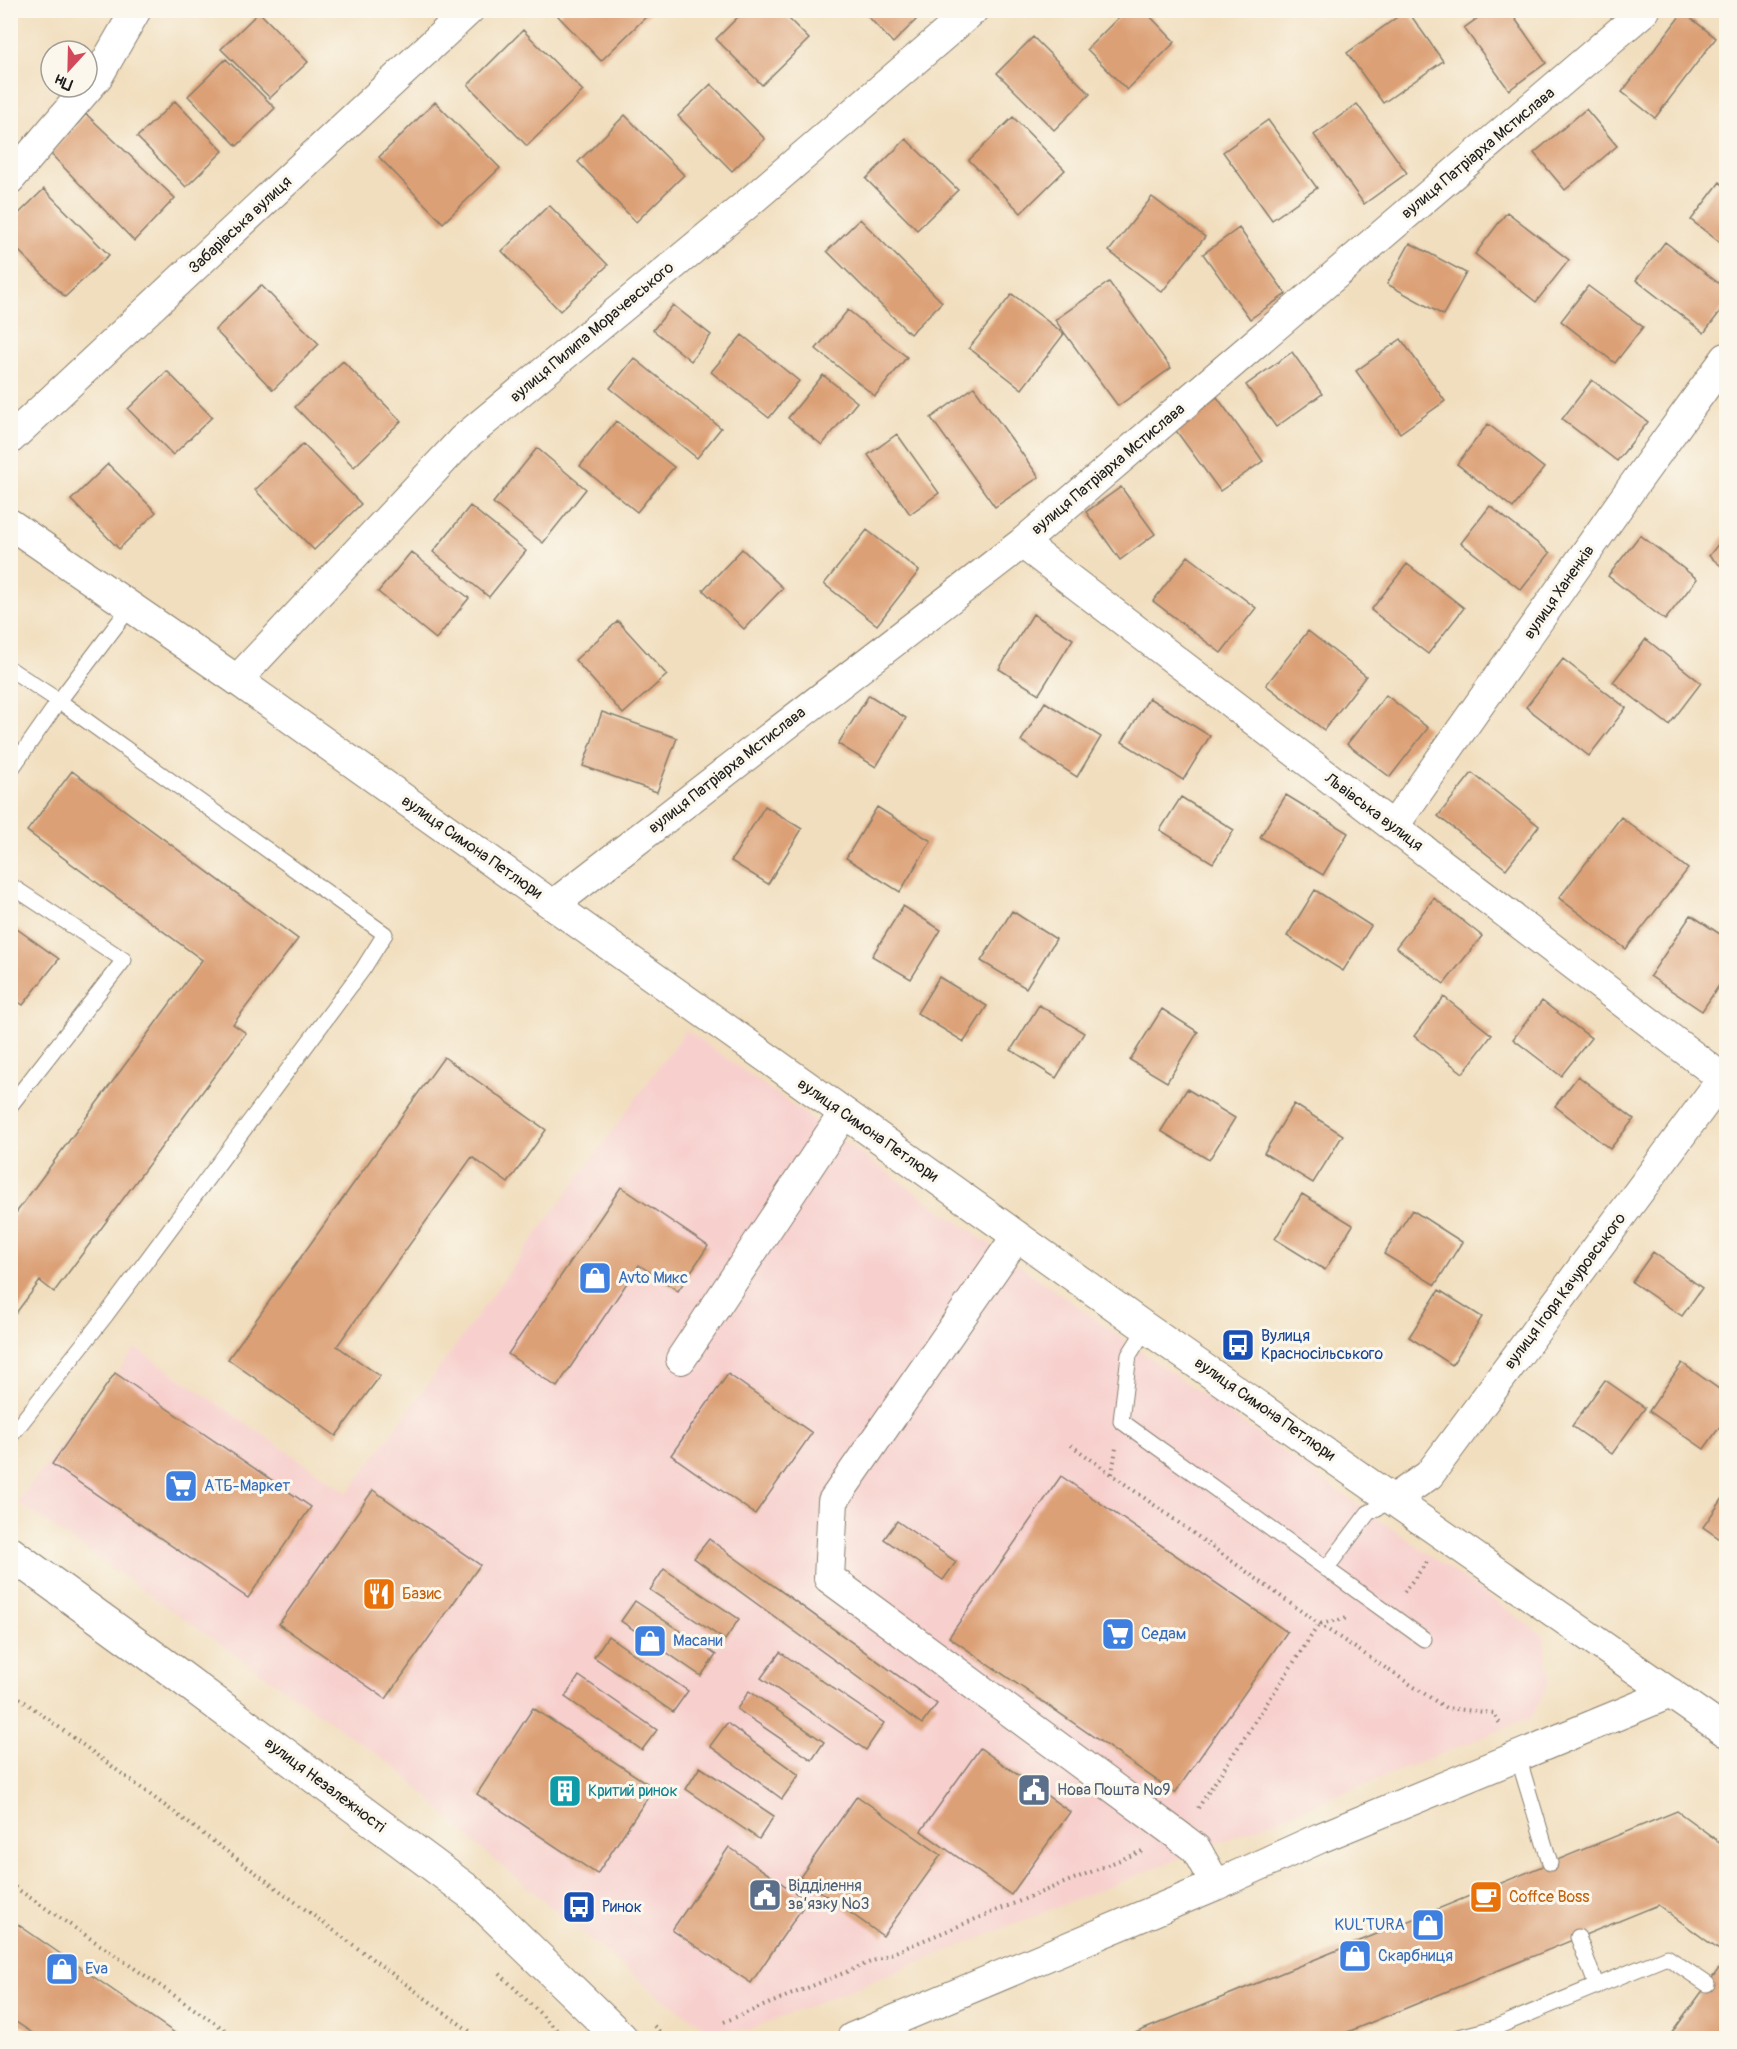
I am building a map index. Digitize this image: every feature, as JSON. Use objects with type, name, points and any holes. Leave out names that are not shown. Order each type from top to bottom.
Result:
[{"type":"street","points":[[10,178],[98,76],[136,10]]},
{"type":"street","name":"Забарівська вулиця","points":[[10,439],[469,10]]},
{"type":"street","name":"вулиця Пилипа Морачевського","points":[[237,680],[463,439],[746,205],[973,10]]},
{"type":"street","name":"вулиця Патріарха Мстислава","points":[[553,905],[1022,543],[1646,10]]},
{"type":"street","name":"вулиця Ханенків","points":[[1393,827],[1726,358]]},
{"type":"street","name":"вулиця Симона Петлюри","points":[[10,524],[237,680],[1146,1328],[1726,1732]]},
{"type":"street","name":"Львівська вулиця","points":[[1022,543],[1725,1078]]},
{"type":"street","name":"вулиця Ігоря Качуровського","points":[[1394,1499],[1429,1475],[1725,1078]]},
{"type":"street","points":[[681,1359],[844,1113]]},
{"type":"street","points":[[1017,1236],[833,1501],[829,1578],[1196,1849],[1216,1885]]},
{"type":"street","name":"вулиця Незалежності","points":[[10,1553],[472,1894],[621,2038]]},
{"type":"street","points":[[852,2038],[1216,1885],[1320,1838],[1671,1693]]},
{"type":"lane","points":[[10,771],[59,701],[131,606]]},
{"type":"lane","points":[[10,669],[59,701],[385,934],[363,969],[106,1315],[10,1437]]},
{"type":"lane","points":[[10,885],[124,960],[10,1106]]},
{"type":"lane","points":[[1146,1328],[1130,1355],[1121,1421],[1424,1639]]},
{"type":"lane","points":[[1326,1569],[1368,1513],[1394,1499]]},
{"type":"lane","points":[[1518,1757],[1550,1863]]},
{"type":"lane","points":[[1578,1937],[1597,1987]]},
{"type":"lane","points":[[1455,2038],[1490,2033],[1667,1957],[1707,1984]]},
{"type":"path","points":[[1071,1445],[1319,1624],[1446,1708],[1494,1713],[1518,1757]]},
{"type":"path","points":[[1386,1612],[1409,1587],[1428,1560]]},
{"type":"path","points":[[724,2022],[1179,1836],[1319,1624]]},
{"type":"path","points":[[10,1691],[478,2038]]},
{"type":"path","points":[[10,1884],[237,2038]]},
{"type":"path","points":[[499,1974],[565,2038]]},
{"type":"shaded area","points":[[686,1030],[1544,1636],[1550,1681],[1531,1718],[749,2030],[706,2028],[656,1994],[478,1846],[401,1771],[17,1502],[136,1348],[348,1493]]},
{"type":"building","points":[[563,10],[653,10],[601,61],[558,16]]},
{"type":"building","points":[[745,10],[780,10],[809,39],[762,85],[716,39]]},
{"type":"building","points":[[862,10],[907,10],[916,20],[893,43]]},
{"type":"building","points":[[1126,10],[1144,10],[1175,42],[1127,90],[1087,49]]},
{"type":"building","points":[[1407,10],[1443,61],[1383,103],[1347,53]]},
{"type":"building","points":[[1489,10],[1509,10],[1546,63],[1509,90],[1464,28]]},
{"type":"building","points":[[259,12],[308,62],[270,98],[221,49]]},
{"type":"building","points":[[1683,12],[1716,38],[1655,118],[1622,92]]},
{"type":"building","points":[[523,30],[583,91],[527,146],[468,85]]},
{"type":"building","points":[[1033,37],[1090,94],[1054,130],[997,73]]},
{"type":"building","points":[[226,59],[275,108],[237,146],[188,96]]},
{"type":"building","points":[[711,84],[765,139],[732,171],[678,116]]},
{"type":"building","points":[[175,101],[223,151],[186,187],[137,137]]},
{"type":"building","points":[[435,102],[500,168],[443,223],[379,157]]},
{"type":"building","points":[[1357,104],[1407,173],[1364,204],[1314,135]]},
{"type":"building","points":[[1586,109],[1617,146],[1565,190],[1534,153]]},
{"type":"building","points":[[86,114],[175,198],[134,241],[51,154]]},
{"type":"building","points":[[625,115],[684,175],[636,222],[578,162]]},
{"type":"building","points":[[1013,117],[1065,170],[1021,213],[969,160]]},
{"type":"building","points":[[1268,120],[1317,188],[1272,220],[1223,152]]},
{"type":"building","points":[[906,139],[958,190],[917,230],[866,179]]},
{"type":"building","points":[[1720,182],[1726,188],[1726,247],[1691,220]]},
{"type":"building","points":[[44,189],[109,255],[65,297],[10,242],[10,222]]},
{"type":"building","points":[[1152,197],[1205,237],[1162,292],[1109,251]]},
{"type":"building","points":[[549,205],[608,265],[560,311],[502,251]]},
{"type":"building","points":[[1507,212],[1569,260],[1536,302],[1475,254]]},
{"type":"building","points":[[860,219],[942,302],[910,334],[827,251]]},
{"type":"building","points":[[1239,228],[1286,294],[1250,319],[1203,254]]},
{"type":"building","points":[[1665,242],[1726,289],[1726,304],[1704,333],[1636,280]]},
{"type":"building","points":[[1410,243],[1466,273],[1443,315],[1387,284]]},
{"type":"building","points":[[1109,282],[1171,368],[1118,406],[1055,320]]},
{"type":"building","points":[[261,285],[319,344],[273,390],[215,330]]},
{"type":"building","points":[[1588,286],[1643,327],[1615,363],[1561,321]]},
{"type":"building","points":[[1012,294],[1064,334],[1022,389],[969,348]]},
{"type":"building","points":[[673,305],[711,335],[691,361],[653,330]]},
{"type":"building","points":[[848,310],[907,357],[875,396],[816,349]]},
{"type":"building","points":[[742,335],[799,381],[769,418],[711,372]]},
{"type":"building","points":[[1401,339],[1445,401],[1400,433],[1356,371]]},
{"type":"building","points":[[1292,352],[1322,394],[1276,427],[1246,385]]},
{"type":"building","points":[[634,358],[721,428],[697,458],[610,388]]},
{"type":"building","points":[[343,361],[401,421],[354,467],[295,407]]},
{"type":"building","points":[[167,371],[212,417],[173,455],[128,409]]},
{"type":"building","points":[[823,375],[857,402],[822,445],[788,418]]},
{"type":"building","points":[[1592,380],[1648,422],[1617,461],[1562,419]]},
{"type":"building","points":[[974,387],[1039,477],[995,507],[931,418]]},
{"type":"building","points":[[1217,397],[1263,461],[1220,491],[1174,428]]},
{"type":"building","points":[[616,421],[674,467],[637,512],[580,466]]},
{"type":"building","points":[[1488,424],[1544,468],[1513,508],[1457,464]]},
{"type":"building","points":[[897,434],[939,493],[910,514],[868,455]]},
{"type":"building","points":[[303,444],[361,504],[314,550],[255,490]]},
{"type":"building","points":[[537,448],[586,489],[543,543],[493,503]]},
{"type":"building","points":[[108,464],[156,512],[119,549],[71,500]]},
{"type":"building","points":[[1121,487],[1155,534],[1120,560],[1086,512]]},
{"type":"building","points":[[470,506],[526,551],[489,597],[433,552]]},
{"type":"building","points":[[1490,506],[1550,553],[1521,590],[1461,543]]},
{"type":"building","points":[[867,530],[919,571],[877,625],[824,584]]},
{"type":"building","points":[[1726,534],[1726,570],[1709,556]]},
{"type":"building","points":[[1640,535],[1697,579],[1665,620],[1608,576]]},
{"type":"building","points":[[742,549],[783,588],[744,629],[703,590]]},
{"type":"building","points":[[411,552],[469,598],[436,639],[378,592]]},
{"type":"building","points":[[1188,556],[1256,608],[1221,653],[1153,601]]},
{"type":"building","points":[[1407,564],[1464,608],[1428,654],[1371,610]]},
{"type":"building","points":[[1033,614],[1073,639],[1039,694],[999,669]]},
{"type":"building","points":[[618,621],[667,675],[623,714],[575,660]]},
{"type":"building","points":[[1308,631],[1366,676],[1324,730],[1266,685]]},
{"type":"building","points":[[1646,639],[1701,683],[1669,725],[1613,682]]},
{"type":"building","points":[[1563,659],[1626,708],[1589,756],[1526,707]]},
{"type":"building","points":[[869,695],[906,718],[876,767],[838,744]]},
{"type":"building","points":[[1386,695],[1428,728],[1390,777],[1347,744]]},
{"type":"building","points":[[1149,698],[1210,736],[1183,780],[1122,742]]},
{"type":"building","points":[[1045,702],[1101,737],[1077,777],[1021,741]]},
{"type":"building","points":[[602,712],[677,738],[657,792],[583,766]]},
{"type":"building","points":[[72,771],[298,939],[233,1024],[246,1033],[54,1292],[40,1281],[10,1321],[10,1221],[202,960],[27,831]]},
{"type":"building","points":[[1472,773],[1539,826],[1506,869],[1438,816]]},
{"type":"building","points":[[1286,795],[1348,833],[1323,875],[1260,837]]},
{"type":"building","points":[[1181,797],[1234,830],[1213,863],[1160,830]]},
{"type":"building","points":[[765,806],[802,829],[768,884],[731,861]]},
{"type":"building","points":[[877,807],[931,841],[900,892],[846,858]]},
{"type":"building","points":[[1621,817],[1688,869],[1626,949],[1559,898]]},
{"type":"building","points":[[1315,890],[1371,926],[1343,971],[1287,936]]},
{"type":"building","points":[[1434,898],[1482,936],[1444,984],[1396,947]]},
{"type":"building","points":[[903,906],[941,930],[911,979],[872,956]]},
{"type":"building","points":[[1012,911],[1056,939],[1026,988],[981,961]]},
{"type":"building","points":[[1691,915],[1726,938],[1726,975],[1702,1011],[1650,976]]},
{"type":"building","points":[[10,924],[59,959],[23,1005],[10,996]]},
{"type":"building","points":[[939,977],[987,1006],[964,1042],[917,1013]]},
{"type":"building","points":[[1444,997],[1492,1035],[1463,1073],[1414,1036]]},
{"type":"building","points":[[1542,1001],[1591,1038],[1561,1076],[1513,1039]]},
{"type":"building","points":[[1039,1005],[1084,1033],[1056,1078],[1011,1050]]},
{"type":"building","points":[[1162,1009],[1198,1032],[1167,1082],[1130,1060]]},
{"type":"building","points":[[444,1057],[546,1130],[508,1183],[472,1157],[337,1346],[380,1376],[336,1436],[228,1359]]},
{"type":"building","points":[[1578,1076],[1634,1119],[1610,1149],[1555,1106]]},
{"type":"building","points":[[1187,1089],[1235,1118],[1209,1160],[1161,1131]]},
{"type":"building","points":[[1294,1104],[1343,1135],[1313,1183],[1264,1153]]},
{"type":"building","name":"Avto Микс","points":[[621,1187],[708,1246],[678,1291],[639,1265],[557,1387],[508,1354]]},
{"type":"building","points":[[1302,1194],[1353,1225],[1325,1270],[1275,1239]]},
{"type":"building","points":[[1412,1210],[1462,1242],[1435,1285],[1384,1254]]},
{"type":"building","points":[[1653,1252],[1702,1288],[1682,1316],[1632,1282]]},
{"type":"building","points":[[1439,1290],[1482,1317],[1452,1365],[1409,1337]]},
{"type":"building","points":[[1682,1363],[1726,1394],[1726,1418],[1704,1449],[1649,1411]]},
{"type":"building","name":"АТБ-Маркет","points":[[115,1373],[311,1507],[248,1598],[52,1464]]},
{"type":"building","points":[[728,1374],[812,1433],[755,1514],[671,1455]]},
{"type":"building","points":[[1605,1380],[1645,1408],[1612,1454],[1572,1426]]},
{"type":"building","name":"Седам","points":[[1061,1476],[1287,1632],[1175,1793],[949,1637]]},
{"type":"building","name":"Базис","points":[[373,1490],[480,1565],[386,1699],[279,1624]]},
{"type":"building","points":[[1726,1494],[1726,1543],[1703,1527]]},
{"type":"building","points":[[897,1521],[956,1562],[943,1580],[884,1539]]},
{"type":"building","points":[[709,1539],[937,1704],[922,1724],[694,1558]]},
{"type":"building","points":[[664,1569],[739,1619],[725,1640],[650,1590]]},
{"type":"building","points":[[635,1601],[716,1655],[701,1676],[621,1621]]},
{"type":"building","points":[[608,1636],[688,1691],[673,1712],[594,1657]]},
{"type":"building","points":[[780,1652],[884,1723],[866,1750],[761,1678]]},
{"type":"building","points":[[579,1676],[657,1730],[642,1750],[565,1697]]},
{"type":"building","points":[[749,1691],[824,1742],[812,1760],[737,1709]]},
{"type":"building","name":"Критий ринок","points":[[533,1708],[654,1788],[597,1874],[477,1794]]},
{"type":"building","points":[[727,1723],[799,1775],[782,1799],[710,1746]]},
{"type":"building","points":[[980,1748],[1070,1812],[1011,1895],[921,1831]]},
{"type":"building","points":[[700,1767],[774,1816],[759,1839],[686,1789]]},
{"type":"building","points":[[857,1796],[941,1855],[883,1936],[800,1877]]},
{"type":"building","points":[[1677,1811],[1726,1847],[1726,1955],[1658,1905],[1333,2038],[1123,2038]]},
{"type":"building","points":[[729,1847],[807,1901],[751,1983],[672,1930]]},
{"type":"building","points":[[10,1919],[182,2038],[40,2038],[10,2018]]},
{"type":"building","points":[[1726,1959],[1726,2038],[1668,2038]]},
{"type":"place","name":"Avto Микс","points":[[595,1278]]},
{"type":"place","name":"Вулиця Красносільського","points":[[1238,1345]]},
{"type":"place","name":"АТБ-Маркет","points":[[181,1486]]},
{"type":"place","name":"Базис","points":[[379,1594]]},
{"type":"place","name":"Седам","points":[[1118,1634]]},
{"type":"place","name":"Масани","points":[[650,1641]]},
{"type":"place","name":"Нова Пошта №9","points":[[1034,1790]]},
{"type":"place","name":"Критий ринок","points":[[565,1791]]},
{"type":"place","name":"Відділення зв’язку №3","points":[[765,1895]]},
{"type":"place","name":"Coffce Boss","points":[[1486,1897]]},
{"type":"place","name":"Ринок","points":[[579,1907]]},
{"type":"place","name":"KUL’TURA","points":[[1428,1925]]},
{"type":"place","name":"Скарбниця","points":[[1355,1956]]},
{"type":"place","name":"Eva","points":[[62,1969]]}]
